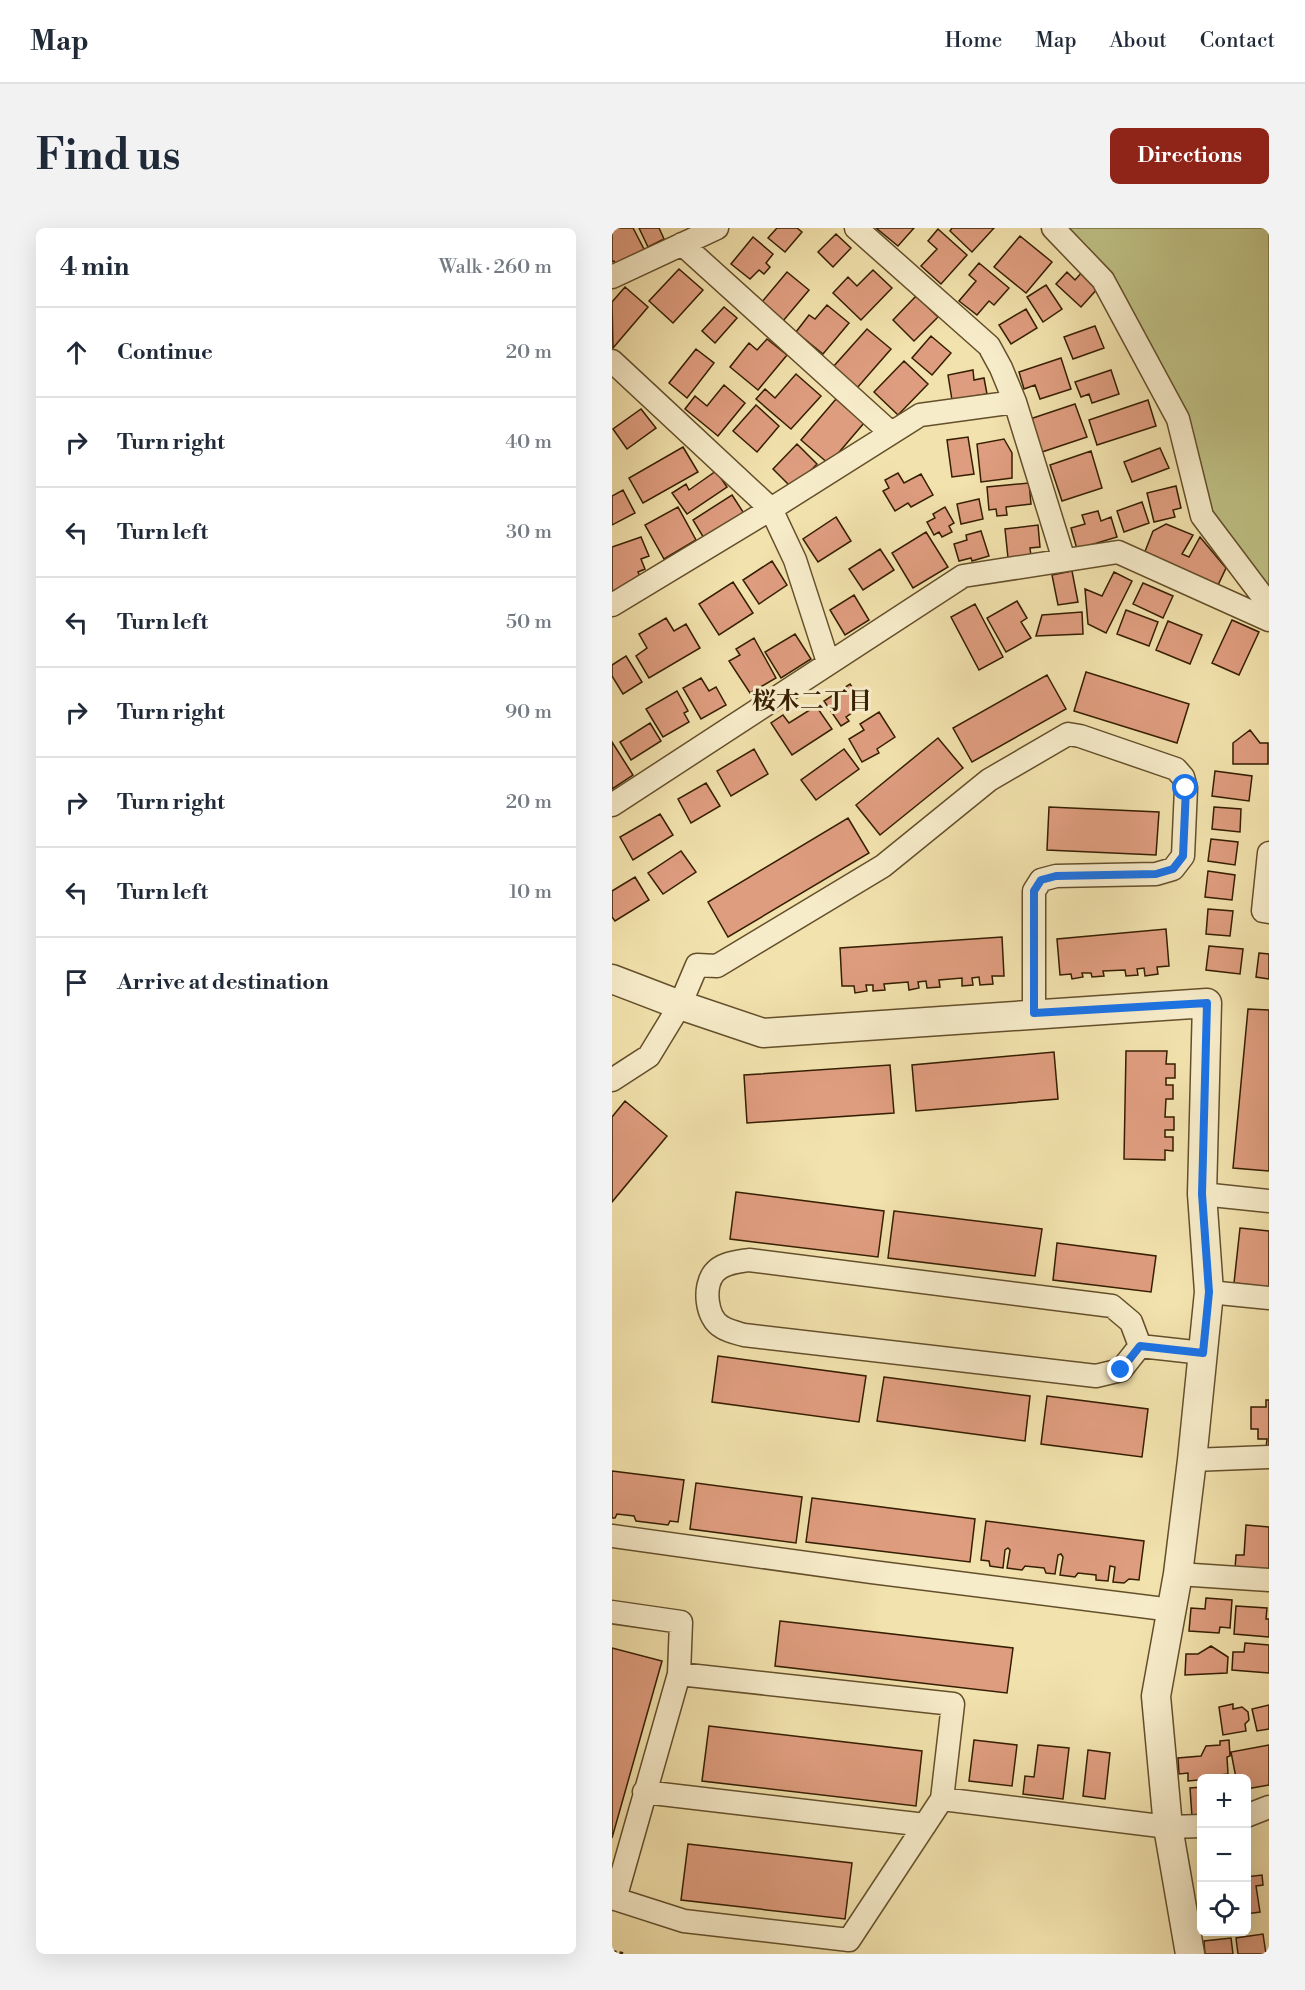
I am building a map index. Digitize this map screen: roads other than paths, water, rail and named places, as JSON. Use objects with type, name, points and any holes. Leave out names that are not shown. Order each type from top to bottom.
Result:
[{"type":"street","points":[[612,277],[717,228]]},
{"type":"street","points":[[855,228],[989,346],[1015,402],[1064,560]]},
{"type":"street","points":[[1053,228],[1103,280],[1178,419],[1202,516],[1269,605]]},
{"type":"street","points":[[682,244],[891,434]]},
{"type":"street","points":[[612,361],[771,509],[795,560],[828,662]]},
{"type":"street","points":[[612,605],[771,509],[920,414],[1015,402]]},
{"type":"street","points":[[612,805],[963,576],[1118,552],[1269,620]]},
{"type":"street","points":[[612,1080],[649,1056],[680,1005],[697,964],[717,966],[883,866],[989,780],[1068,735],[1080,736],[1176,769],[1183,777],[1186,788],[1183,856],[1173,869],[1156,874],[1056,876],[1041,880],[1034,891],[1034,1013]]},
{"type":"street","points":[[1269,853],[1263,911],[1269,912]]},
{"type":"street","points":[[612,980],[763,1032],[1207,1003],[1202,1194],[1209,1292],[1178,1574],[1156,1696],[1168,1827],[1190,1954]]},
{"type":"street","points":[[1202,1194],[1269,1201]]},
{"type":"street","points":[[749,1260],[1112,1306],[1131,1322],[1140,1346],[1121,1370],[1096,1376],[744,1335],[721,1327],[709,1309],[707,1292],[715,1272],[730,1263],[749,1260]]},
{"type":"street","points":[[1209,1292],[1269,1298]]},
{"type":"street","points":[[1140,1346],[1203,1353]]},
{"type":"street","points":[[1192,1460],[1269,1457]]},
{"type":"street","points":[[612,1536],[1172,1610]]},
{"type":"street","points":[[1178,1574],[1269,1580]]},
{"type":"street","points":[[612,1612],[681,1622],[679,1674],[614,1899],[684,1921],[849,1940],[942,1799],[953,1704],[679,1674]]},
{"type":"street","points":[[644,1792],[925,1825]]},
{"type":"street","points":[[942,1799],[1168,1827],[1197,1826]]},
{"type":"street","points":[[1251,1814],[1269,1807]]},
{"type":"district","name":"桜木二丁目","points":[[812,701]]}]
